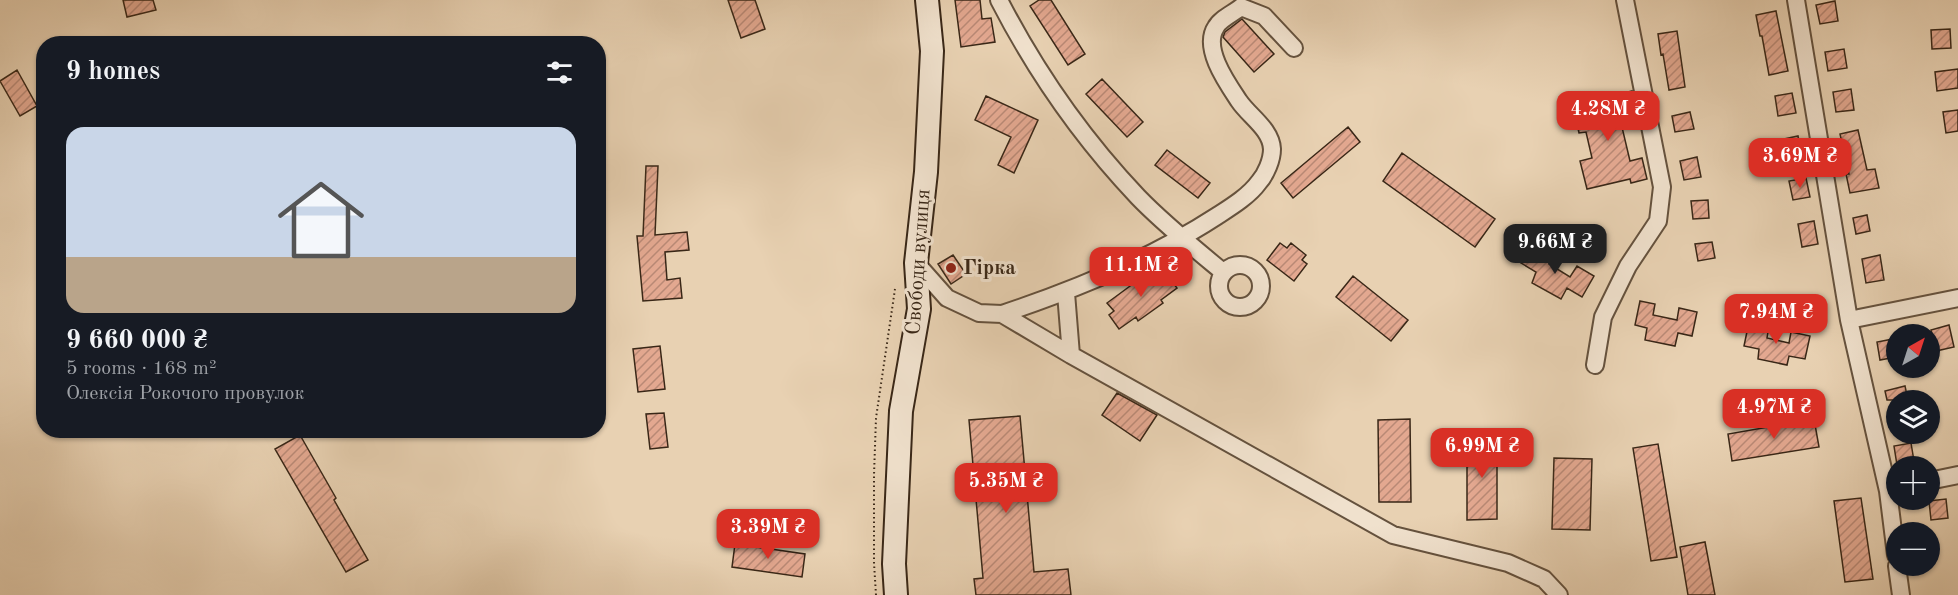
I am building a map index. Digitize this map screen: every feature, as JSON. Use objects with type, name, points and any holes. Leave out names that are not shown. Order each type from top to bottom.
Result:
[{"type":"main road","name":"Свободи вулиця","points":[[896,595],[894,564],[901,411],[919,309],[916,263],[926,172],[932,51],[927,0]]},
{"type":"street","points":[[999,0],[1022,44],[1063,107],[1132,190],[1182,239],[1223,272]]},
{"type":"street","points":[[1595,365],[1603,317],[1628,266],[1658,221],[1662,187],[1625,0]]},
{"type":"street","points":[[1796,0],[1849,320],[1886,466]]},
{"type":"street","points":[[916,263],[947,297],[979,313],[1002,314],[1066,292],[1182,239],[1236,203],[1259,183],[1268,166],[1272,148],[1268,134],[1239,101],[1215,59],[1211,40],[1216,26],[1241,7],[1264,16],[1294,48]]},
{"type":"street","points":[[1066,292],[1071,356]]},
{"type":"street","points":[[1849,320],[1958,298]]},
{"type":"street","points":[[1002,314],[1071,356],[1394,535],[1508,563],[1544,579],[1559,595]]},
{"type":"street","points":[[1940,479],[1958,475]]},
{"type":"street","points":[[1898,576],[1901,595]]},
{"type":"path","points":[[876,595],[874,475],[876,418],[896,289]]},
{"type":"building","points":[[123,0],[153,0],[156,10],[127,17]]},
{"type":"building","points":[[728,0],[755,0],[765,29],[741,38]]},
{"type":"building","points":[[955,0],[980,0],[982,19],[991,18],[995,42],[961,47]]},
{"type":"building","points":[[1039,0],[1051,0],[1085,54],[1068,65],[1030,6]]},
{"type":"building","points":[[1835,1],[1838,21],[1820,24],[1816,5]]},
{"type":"building","points":[[1776,11],[1788,71],[1769,75],[1756,15]]},
{"type":"building","points":[[1242,19],[1274,54],[1254,72],[1223,37],[1225,32]]},
{"type":"building","points":[[1950,29],[1951,48],[1932,49],[1931,30]]},
{"type":"building","points":[[1677,31],[1685,87],[1669,90],[1658,34]]},
{"type":"building","points":[[1844,49],[1847,68],[1828,71],[1825,52]]},
{"type":"building","points":[[1958,69],[1958,88],[1937,91],[1935,72]]},
{"type":"building","points":[[17,70],[36,107],[20,116],[0,81]]},
{"type":"building","points":[[1102,79],[1143,122],[1127,137],[1086,94]]},
{"type":"building","points":[[1851,89],[1854,110],[1836,112],[1833,92]]},
{"type":"building","points":[[1632,91],[1636,111],[1622,114],[1624,123],[1621,123],[1630,161],[1642,158],[1647,179],[1631,183],[1630,179],[1587,189],[1580,161],[1592,158],[1586,132],[1579,133],[1573,107]]},
{"type":"building","points":[[1792,93],[1796,113],[1778,116],[1775,96]]},
{"type":"building","points":[[986,96],[1038,120],[1014,173],[998,165],[1011,137],[975,120]]},
{"type":"building","points":[[1958,110],[1958,131],[1946,133],[1943,112]]},
{"type":"building","points":[[1690,112],[1694,129],[1675,132],[1672,116]]},
{"type":"building","points":[[1348,127],[1360,142],[1293,198],[1281,183]]},
{"type":"building","points":[[1858,130],[1867,170],[1875,169],[1879,188],[1850,193],[1846,174],[1849,174],[1840,134]]},
{"type":"building","points":[[1798,136],[1802,156],[1783,160],[1779,140]]},
{"type":"building","points":[[1167,150],[1210,183],[1198,198],[1155,165]]},
{"type":"building","points":[[1402,153],[1495,219],[1475,247],[1383,181]]},
{"type":"building","points":[[1697,157],[1701,177],[1684,180],[1680,161]]},
{"type":"building","points":[[646,166],[658,166],[655,235],[687,232],[689,250],[665,252],[667,280],[680,278],[682,298],[643,301],[637,236],[643,236]]},
{"type":"building","points":[[1806,178],[1810,197],[1793,200],[1789,181]]},
{"type":"building","points":[[1708,200],[1709,218],[1693,219],[1691,201]]},
{"type":"building","points":[[1867,215],[1870,231],[1856,234],[1853,218]]},
{"type":"building","points":[[1814,221],[1818,244],[1802,247],[1798,224]]},
{"type":"building","points":[[1712,242],[1715,258],[1698,261],[1695,244]]},
{"type":"building","points":[[1280,243],[1287,248],[1291,243],[1306,255],[1302,260],[1307,264],[1294,281],[1267,260]]},
{"type":"building","points":[[1540,245],[1555,253],[1549,264],[1570,277],[1577,266],[1594,276],[1582,297],[1567,288],[1561,299],[1532,283],[1536,272],[1521,263],[1528,250],[1535,254]]},
{"type":"building","points":[[953,255],[966,274],[951,284],[938,264]]},
{"type":"building","points":[[1880,255],[1884,280],[1866,283],[1862,259]]},
{"type":"building","points":[[1156,267],[1164,277],[1167,275],[1177,288],[1161,300],[1163,303],[1138,321],[1136,317],[1119,329],[1109,315],[1114,311],[1107,303]]},
{"type":"building","points":[[1353,276],[1408,320],[1391,341],[1336,297]]},
{"type":"building","points":[[1640,301],[1655,304],[1653,315],[1677,320],[1679,308],[1697,312],[1692,336],[1678,333],[1675,346],[1645,340],[1647,328],[1635,325]]},
{"type":"building","points":[[1749,322],[1769,326],[1767,338],[1789,343],[1791,332],[1810,336],[1805,359],[1789,356],[1787,365],[1758,359],[1759,349],[1744,346]]},
{"type":"building","points":[[1949,325],[1954,347],[1940,350],[1940,328]]},
{"type":"building","points":[[1886,340],[1886,359],[1880,360],[1877,342]]},
{"type":"building","points":[[660,346],[665,389],[638,392],[633,349]]},
{"type":"building","points":[[1905,386],[1906,390],[1889,390]]},
{"type":"building","points":[[1117,393],[1157,415],[1140,441],[1102,415]]},
{"type":"building","points":[[664,413],[668,447],[650,449],[646,414]]},
{"type":"building","points":[[1020,416],[1034,572],[1068,569],[1071,595],[976,595],[974,579],[983,578],[969,420]]},
{"type":"building","points":[[1410,419],[1411,502],[1379,502],[1378,420]]},
{"type":"building","points":[[1814,419],[1819,447],[1732,461],[1728,434]]},
{"type":"building","points":[[295,438],[302,438],[368,560],[346,572],[275,449]]},
{"type":"building","points":[[1467,439],[1497,439],[1497,519],[1467,520]]},
{"type":"building","points":[[1658,444],[1677,557],[1651,561],[1633,448]]},
{"type":"building","points":[[1911,444],[1913,456],[1896,456],[1894,446]]},
{"type":"building","points":[[1554,458],[1592,459],[1590,530],[1552,529]]},
{"type":"building","points":[[1861,498],[1873,579],[1845,582],[1834,501]]},
{"type":"building","points":[[1946,499],[1948,518],[1931,520],[1930,510],[1940,510],[1940,500]]},
{"type":"building","points":[[1705,542],[1715,595],[1688,595],[1680,547]]},
{"type":"building","points":[[735,544],[805,554],[802,577],[732,567]]},
{"type":"place","name":"Гірка","points":[[951,268]]}]
